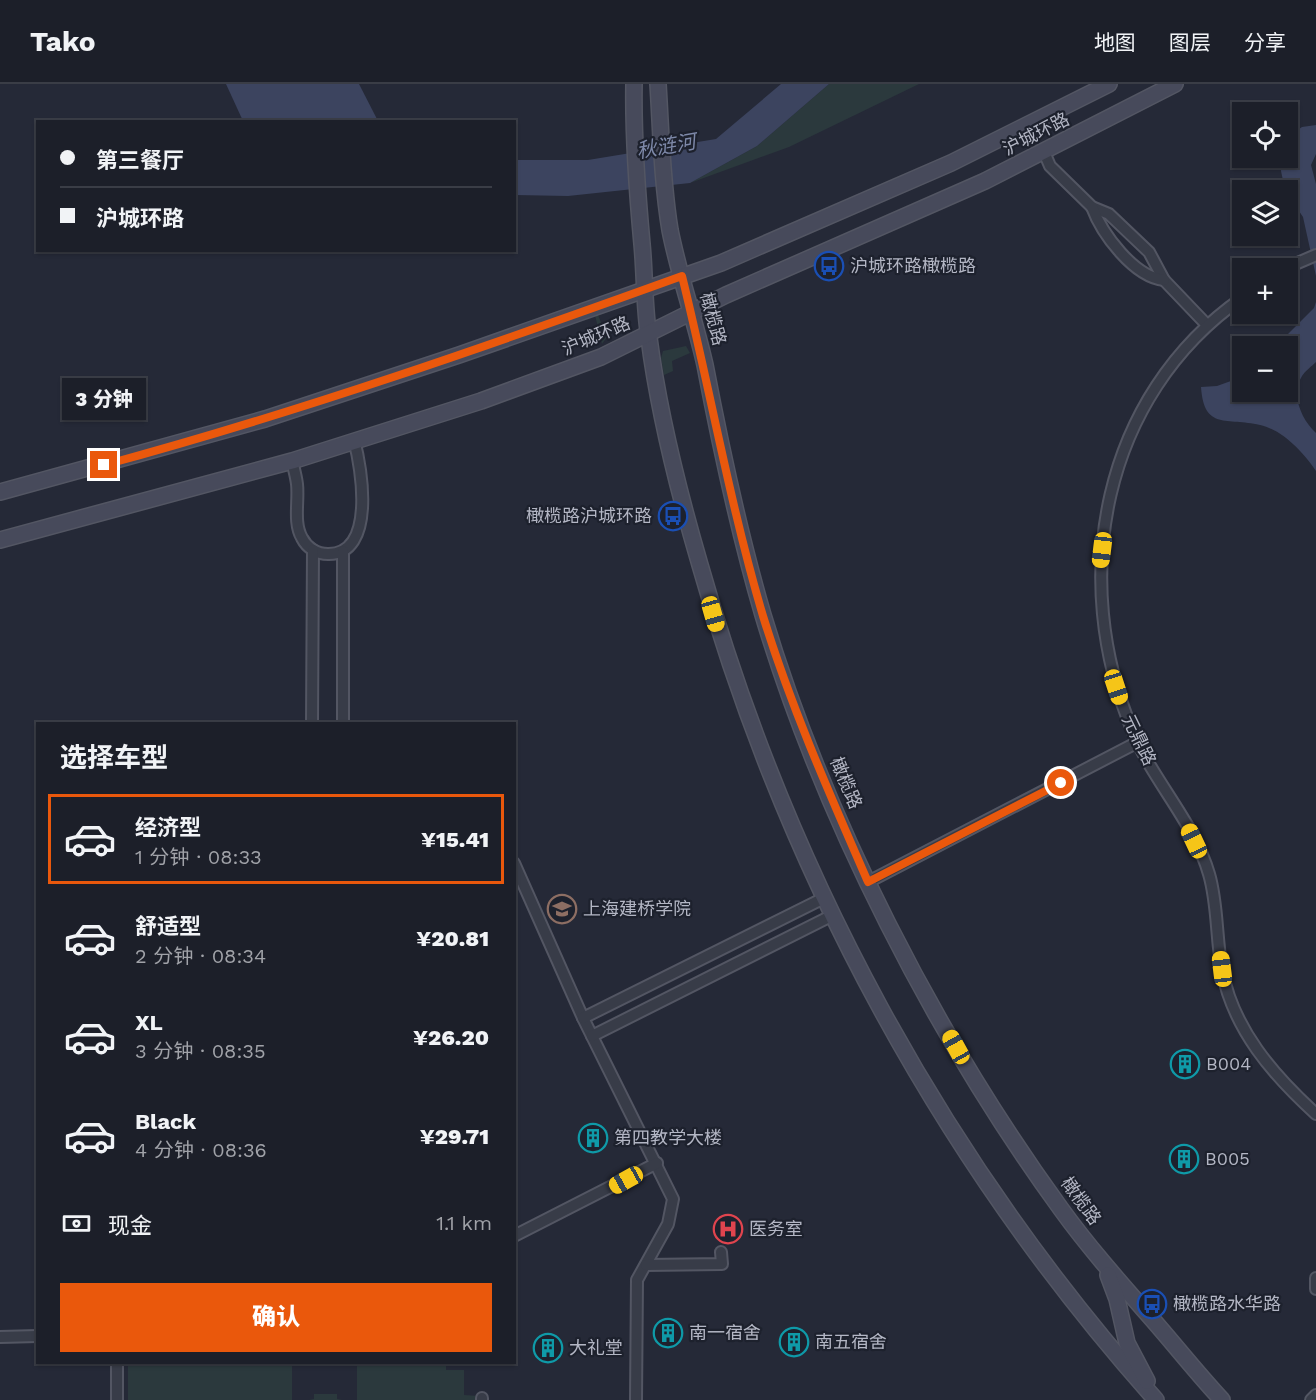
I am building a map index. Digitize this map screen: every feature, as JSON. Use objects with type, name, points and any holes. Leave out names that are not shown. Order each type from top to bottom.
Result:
[{"type":"main road","points":[[634,84],[633,150],[648,334],[674,470],[719,634],[780,800],[824,898],[873,996],[920,1080],[981,1175],[1079,1311],[1157,1400]]},
{"type":"main road","name":"橄榄路","points":[[658,84],[670,230],[748,561],[764,617],[819,769],[868,882],[908,961],[961,1056],[1061,1210],[1222,1400]]},
{"type":"main road","name":"沪城环路","points":[[0,492],[265,419],[459,356],[721,263],[951,164],[1109,84]]},
{"type":"main road","name":"沪城环路","points":[[0,540],[292,461],[492,397],[601,357],[691,312],[985,181],[1175,84]]},
{"type":"main road","points":[[1102,1261],[1117,1299],[1127,1344],[1157,1400]]},
{"type":"street","points":[[1044,152],[1050,166],[1092,207],[1108,213],[1149,252],[1164,280],[1207,325]]},
{"type":"street","points":[[1092,207],[1099,225],[1110,241],[1133,263],[1155,279],[1164,280]]},
{"type":"street","points":[[1298,263],[1313,256]]},
{"type":"street","name":"元鼎路","points":[[1232,306],[1207,325],[1179,353],[1136,422],[1123,453],[1106,513],[1099,576],[1104,638],[1121,703],[1138,742],[1187,824],[1209,874],[1227,995],[1260,1056],[1286,1087],[1316,1114]]},
{"type":"street","points":[[292,461],[297,485],[298,527],[301,537],[313,550],[330,554],[344,551],[357,537],[361,522],[360,460],[354,440]]},
{"type":"street","points":[[312,722],[313,550]]},
{"type":"street","points":[[343,722],[344,551]]},
{"type":"street","points":[[868,882],[1138,742]]},
{"type":"street","points":[[516,867],[583,1018],[673,1199],[673,1210],[668,1224],[638,1280],[636,1400]]},
{"type":"street","points":[[583,1018],[824,898]]},
{"type":"street","points":[[592,1036],[833,915]]},
{"type":"street","points":[[648,986],[657,1004]]},
{"type":"street","points":[[516,1235],[657,1163]]},
{"type":"street","points":[[646,1265],[722,1264],[722,1252]]},
{"type":"street","points":[[1316,1278],[1316,1289]]},
{"type":"street","points":[[0,1336],[36,1336]]},
{"type":"street","points":[[117,1364],[117,1400]]},
{"type":"street","points":[[1311,1400],[1316,1395]]},
{"type":"shaded area","points":[[829,84],[919,84],[789,147],[690,183],[757,146]]},
{"type":"shaded area","points":[[595,315],[598,315],[607,337],[602,344]]},
{"type":"shaded area","points":[[686,346],[690,353],[672,361],[673,371],[664,375],[661,358],[663,351]]},
{"type":"shaded area","points":[[128,1364],[292,1365],[292,1400],[128,1400]]},
{"type":"shaded area","points":[[446,1364],[446,1370],[464,1370],[464,1395],[479,1396],[479,1400],[357,1400],[357,1365]]},
{"type":"shaded area","points":[[314,1394],[337,1394],[337,1399],[342,1400],[309,1400],[314,1399]]},
{"type":"water","points":[[226,84],[359,84],[377,120],[243,120]]},
{"type":"water","points":[[781,84],[829,84],[757,146],[690,183],[568,196],[516,195],[516,160],[588,160],[716,139]]},
{"type":"water","points":[[1316,125],[1316,154],[1311,165],[1316,184],[1316,276],[1303,217],[1298,210],[1298,180],[1283,180],[1281,171],[1281,168],[1298,168],[1298,130]]},
{"type":"water","points":[[1316,302],[1316,362],[1302,376],[1298,387],[1298,336],[1286,336],[1314,308]]},
{"type":"water","points":[[1232,381],[1232,402],[1298,402],[1306,421],[1316,433],[1316,471],[1299,450],[1277,432],[1260,425],[1219,420],[1212,416],[1203,401],[1201,387],[1217,386]]},
{"type":"place","name":"沪城环路橄榄路","points":[[829,266]]},
{"type":"place","name":"橄榄路沪城环路","points":[[673,516]]},
{"type":"place","name":"上海建桥学院","points":[[562,909]]},
{"type":"place","name":"B004","points":[[1185,1064]]},
{"type":"place","name":"第四教学大楼","points":[[593,1138]]},
{"type":"place","name":"B005","points":[[1184,1159]]},
{"type":"place","name":"医务室","points":[[728,1229]]},
{"type":"place","name":"橄榄路水华路","points":[[1152,1304]]},
{"type":"place","name":"南一宿舍","points":[[668,1333]]},
{"type":"place","name":"南五宿舍","points":[[794,1342]]},
{"type":"place","name":"大礼堂","points":[[548,1348]]},
{"type":"route","points":[[104,465],[265,419],[459,356],[682,276],[702,354],[748,561],[764,617],[785,681],[819,769],[868,882],[1061,783]]},
{"type":"water label","name":"秋涟河","points":[[666,146]]}]
